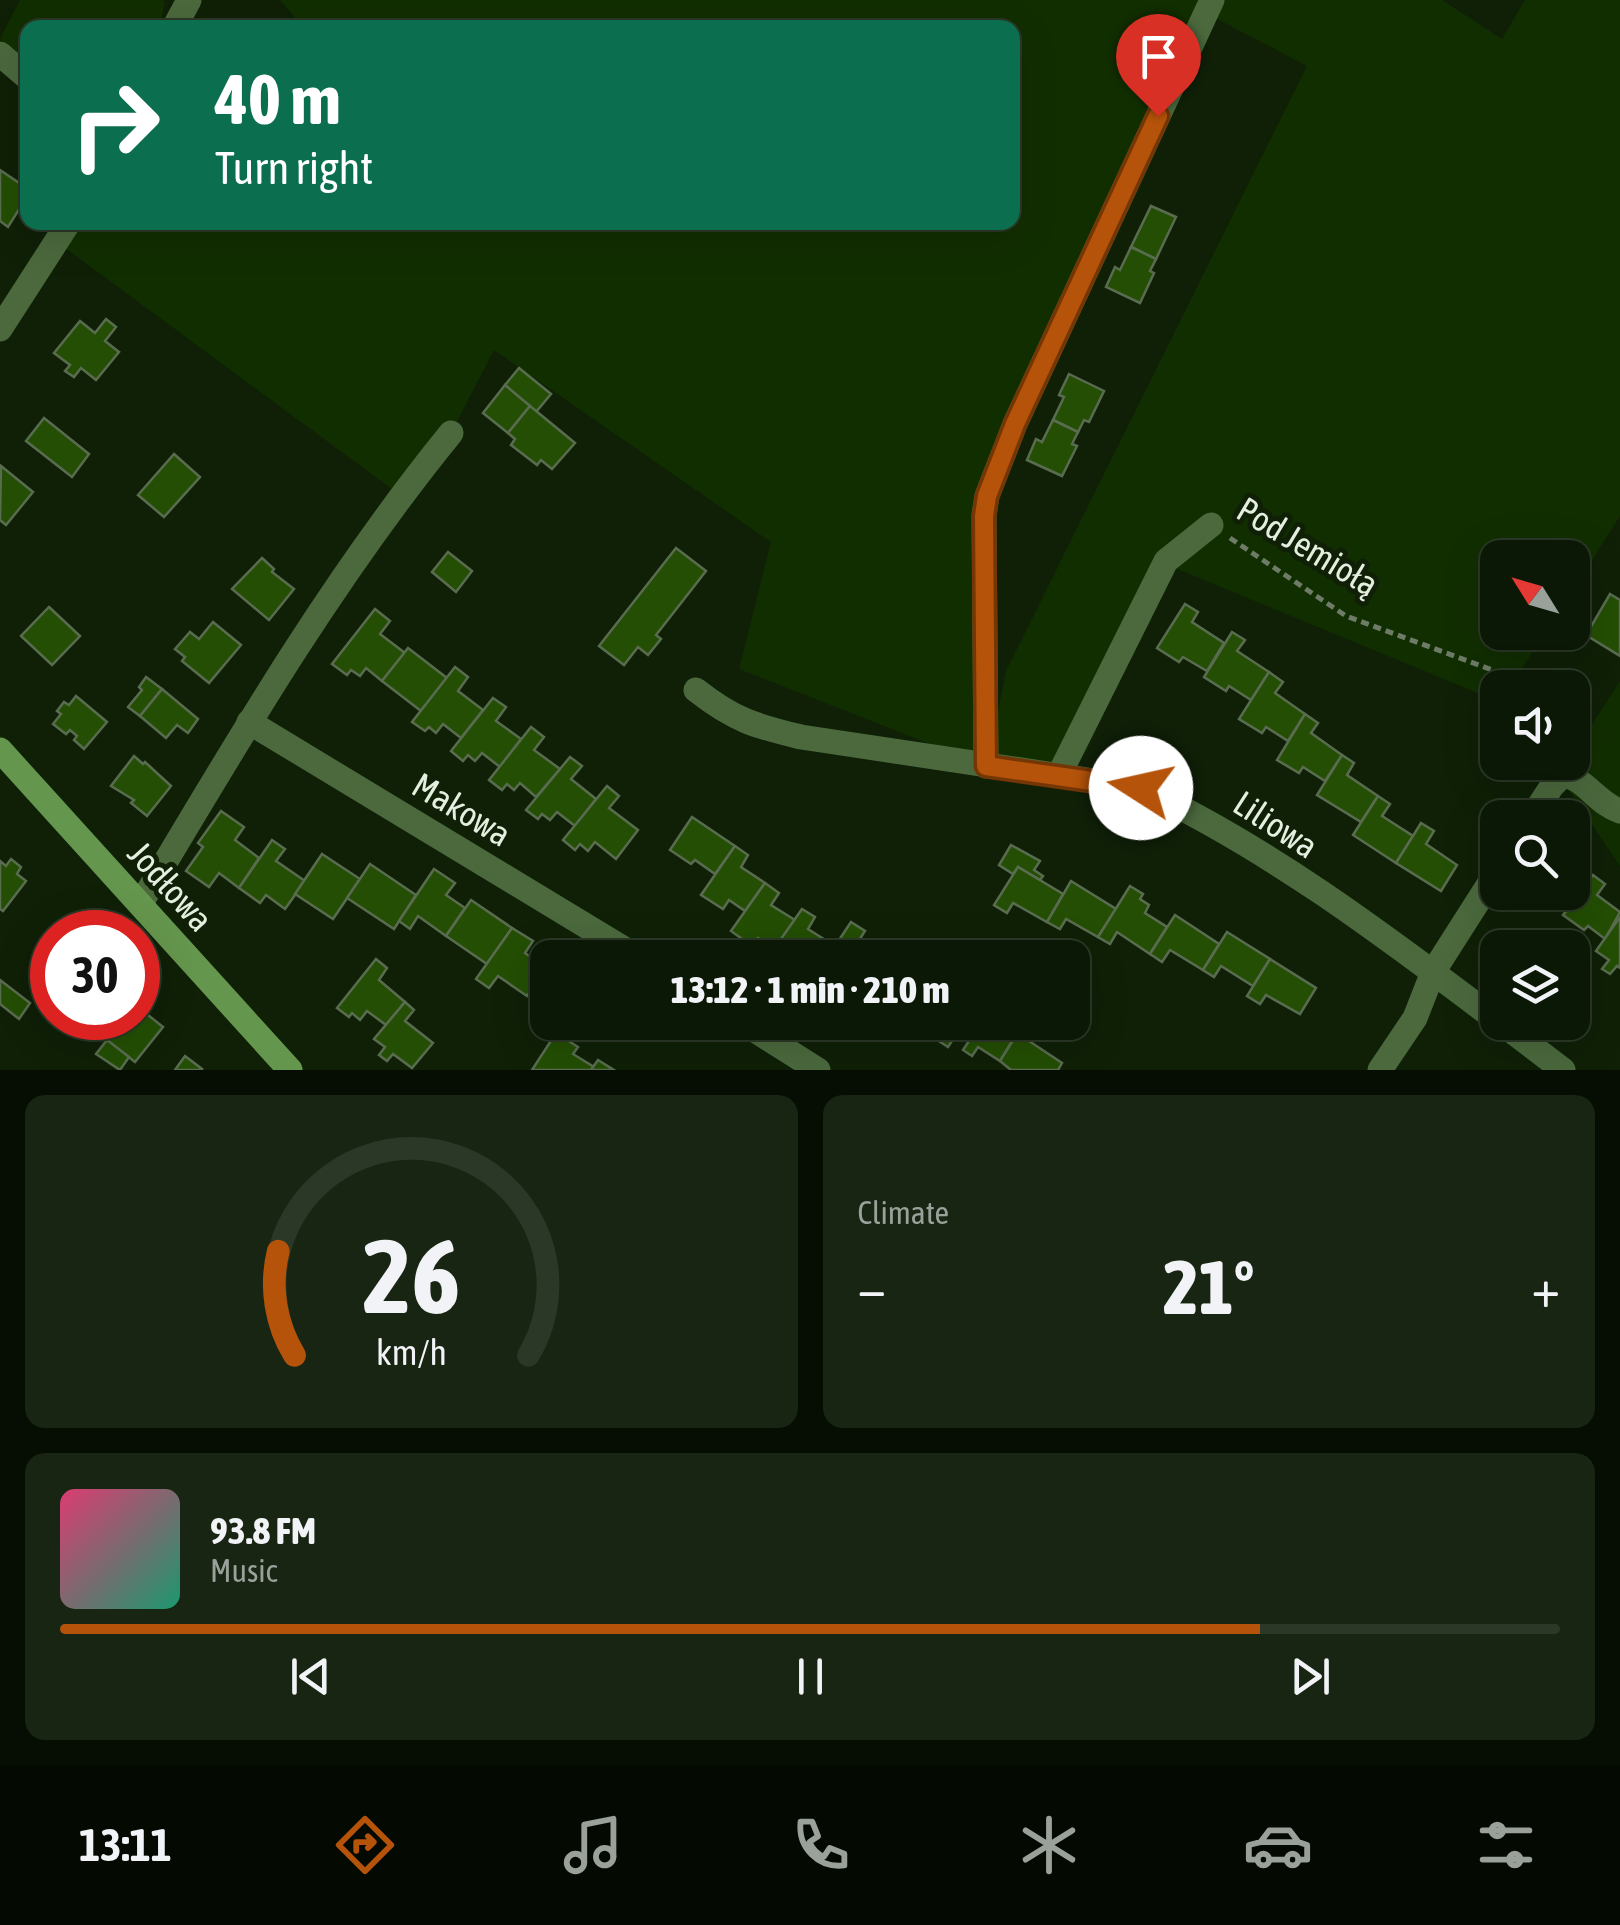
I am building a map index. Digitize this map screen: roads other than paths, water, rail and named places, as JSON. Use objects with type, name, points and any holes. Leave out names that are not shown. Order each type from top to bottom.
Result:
[{"type":"street","points":[[986,766],[987,496],[1015,424],[1212,0]]},
{"type":"street","points":[[0,54],[20,71]]},
{"type":"street","points":[[0,328],[65,230]]},
{"type":"street","points":[[140,903],[249,722],[349,567],[400,495],[451,433]]},
{"type":"street","name":"Pod Jemiołą","points":[[1060,775],[1166,562],[1211,526]]},
{"type":"street","name":"Liliowa","points":[[696,690],[746,723],[801,737],[1141,788],[1191,811],[1289,872],[1480,1008]]},
{"type":"street","name":"Makowa","points":[[249,722],[609,940]]},
{"type":"street","name":"Jodłowa","points":[[0,750],[290,1070]]},
{"type":"street","points":[[1543,800],[1564,774],[1576,778],[1607,806],[1620,811]]},
{"type":"street","points":[[1380,1070],[1415,1018],[1432,972],[1480,898]]},
{"type":"street","points":[[770,1040],[818,1070]]},
{"type":"street","name":"Liliowa","points":[[1523,1040],[1562,1070]]}]
